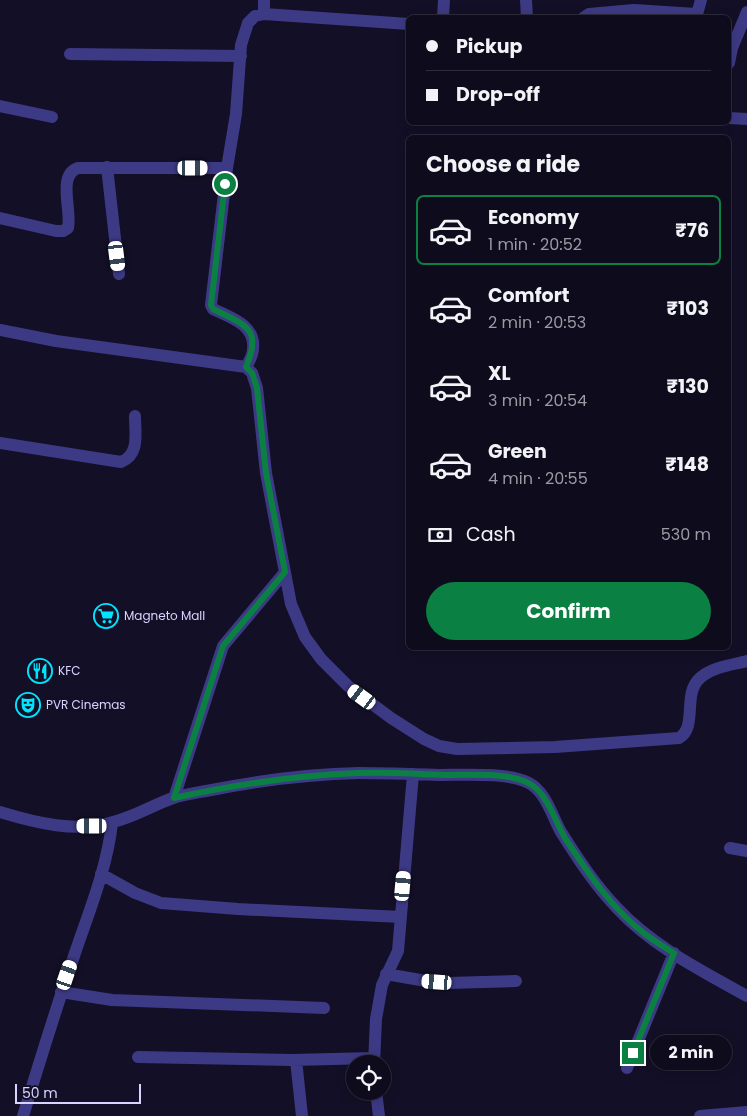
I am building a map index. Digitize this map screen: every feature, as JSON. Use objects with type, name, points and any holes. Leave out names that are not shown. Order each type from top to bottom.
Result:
[{"type":"street","points":[[264,0],[264,14]]},
{"type":"street","points":[[443,15],[444,0]]},
{"type":"street","points":[[526,0],[527,15]]},
{"type":"street","points":[[696,15],[701,0]]},
{"type":"street","points":[[588,15],[634,10],[686,15]]},
{"type":"street","points":[[731,53],[747,12]]},
{"type":"street","points":[[246,367],[254,350],[249,330],[242,324],[213,309],[211,305],[227,168],[236,114],[244,31],[248,23],[255,16],[264,14],[406,24]]},
{"type":"street","points":[[70,54],[241,56]]},
{"type":"street","points":[[0,106],[52,118]]},
{"type":"street","points":[[731,118],[747,119]]},
{"type":"street","points":[[106,167],[119,274]]},
{"type":"street","points":[[0,218],[56,231],[63,231],[68,228],[66,184],[72,170],[78,168],[227,168]]},
{"type":"street","points":[[0,330],[56,341],[246,367],[252,373],[257,388],[266,473],[291,604],[304,637],[321,659],[348,686],[391,718],[424,739],[439,746],[457,749],[555,747],[679,738],[685,734],[688,727],[692,690],[698,679],[718,669],[747,661]]},
{"type":"street","points":[[0,444],[121,462],[128,459],[133,453],[135,416]]},
{"type":"street","points":[[174,798],[223,646],[285,572]]},
{"type":"street","points":[[0,812],[24,820],[62,826],[92,826],[112,823],[174,798],[291,778],[358,773],[486,775],[518,779],[529,783],[538,790],[560,830],[587,872],[617,908],[645,934],[705,973],[747,996]]},
{"type":"street","points":[[373,1055],[376,1018],[382,985],[398,951],[413,774]]},
{"type":"street","points":[[23,1116],[61,992],[108,851],[112,823]]},
{"type":"street","points":[[730,848],[747,851]]},
{"type":"street","points":[[101,874],[135,893],[161,903],[238,909],[401,917]]},
{"type":"street","points":[[627,1068],[674,953]]},
{"type":"street","points":[[386,974],[448,983],[516,981]]},
{"type":"street","points":[[61,992],[112,1000],[324,1008]]},
{"type":"street","points":[[138,1056],[346,1061]]},
{"type":"street","points":[[296,1060],[302,1116]]},
{"type":"street","points":[[377,1100],[379,1116]]},
{"type":"street","points":[[700,1116],[747,1112]]},
{"type":"place","name":"Magneto Mall","points":[[106,616]]},
{"type":"place","name":"KFC","points":[[40,671]]},
{"type":"place","name":"PVR Cinemas","points":[[28,705]]},
{"type":"route","points":[[225,184],[211,305],[213,309],[242,324],[249,330],[253,340],[254,350],[246,367],[252,373],[257,388],[266,473],[285,572],[223,646],[174,798],[291,778],[358,773],[486,775],[518,779],[529,783],[538,790],[545,800],[560,830],[587,872],[617,908],[645,934],[674,953],[633,1053]]}]
